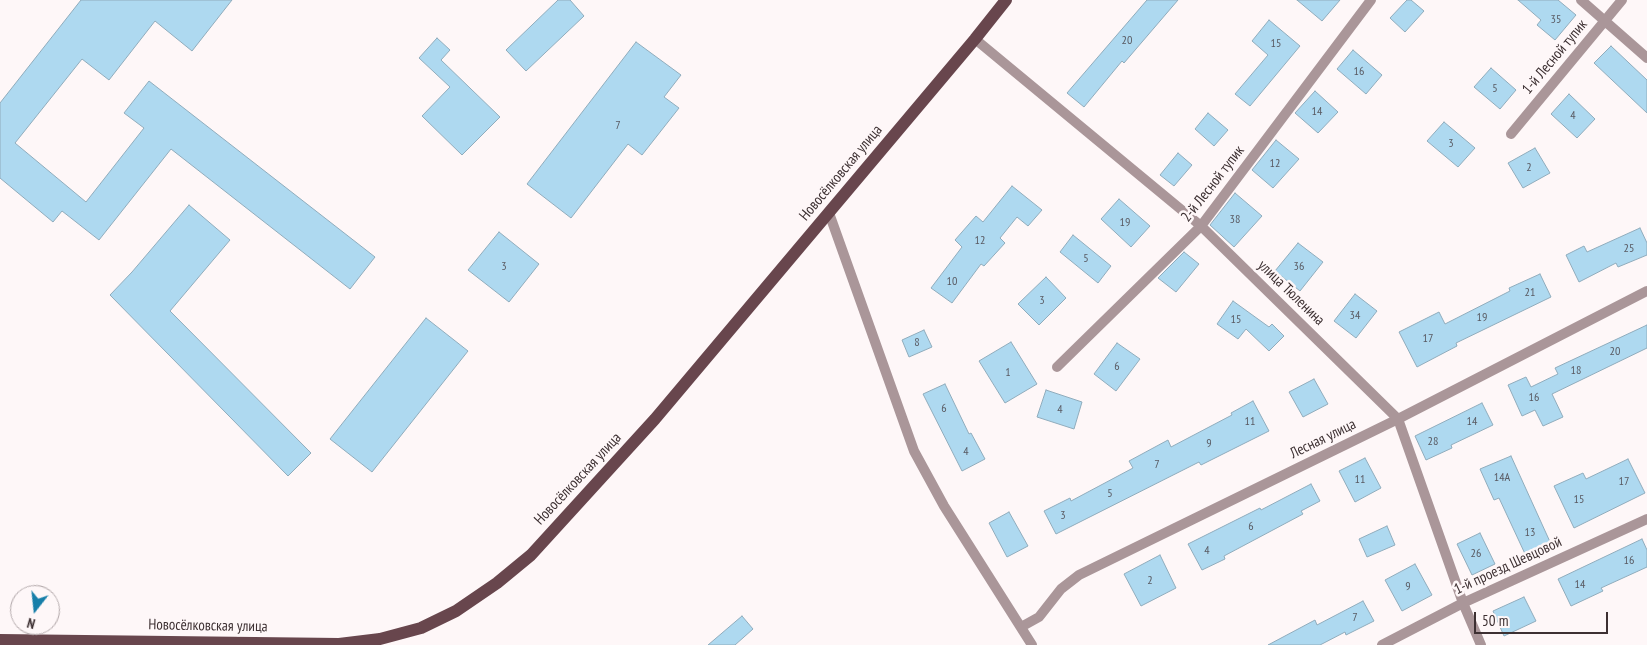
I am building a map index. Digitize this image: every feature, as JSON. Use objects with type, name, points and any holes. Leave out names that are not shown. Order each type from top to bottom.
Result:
[{"type":"main road","name":"Новосёлковская улица","points":[[0,640],[339,644],[380,639],[420,628],[456,611],[497,583],[531,555],[655,419],[1006,0]]},
{"type":"street","name":"2-й Лесной тупик","points":[[1057,367],[1201,226],[1371,0]]},
{"type":"street","points":[[1581,0],[1647,58]]},
{"type":"street","name":"1-й Лесной тупик","points":[[1510,134],[1622,0]]},
{"type":"street","name":"улица Тюленина","points":[[974,39],[1201,226],[1398,419],[1463,603],[1482,645]]},
{"type":"street","points":[[829,213],[914,452],[944,506],[1032,645]]},
{"type":"street","name":"Лесная улица","points":[[1021,627],[1039,617],[1061,589],[1079,575],[1398,419],[1647,291]]},
{"type":"street","name":"1-й проезд Шевцовой","points":[[1382,645],[1463,603],[1647,518]]},
{"type":"building","points":[[81,0],[232,0],[192,51],[155,21],[109,80],[82,59],[15,143],[86,202],[144,128],[124,113],[149,81],[375,257],[350,289],[171,149],[99,240],[62,211],[53,222],[0,178],[0,103]]},
{"type":"building","points":[[558,0],[570,0],[584,16],[526,71],[506,50]]},
{"type":"building","points":[[1147,0],[1178,0],[1124,63],[1122,61],[1084,107],[1067,93]]},
{"type":"building","points":[[1297,0],[1340,0],[1322,21]]},
{"type":"building","points":[[1407,0],[1411,0],[1424,11],[1405,32],[1390,18]]},
{"type":"building","points":[[1518,0],[1558,0],[1576,15],[1555,40],[1537,25],[1541,20]]},
{"type":"building","points":[[1269,20],[1300,46],[1250,106],[1235,94],[1268,55],[1252,41]]},
{"type":"building","points":[[437,38],[450,50],[441,60],[500,117],[462,155],[422,116],[450,87],[419,58]]},
{"type":"building","points":[[636,42],[681,75],[664,97],[679,108],[642,155],[628,144],[571,218],[527,184]]},
{"type":"building","points":[[1611,46],[1647,80],[1647,113],[1594,63]]},
{"type":"building","points":[[1353,50],[1382,75],[1366,94],[1337,69]]},
{"type":"building","points":[[1491,68],[1516,90],[1500,109],[1474,87]]},
{"type":"building","points":[[1315,91],[1338,112],[1318,133],[1295,113]]},
{"type":"building","points":[[1569,94],[1595,119],[1577,138],[1551,114]]},
{"type":"building","points":[[1208,113],[1228,130],[1214,146],[1195,129]]},
{"type":"building","points":[[1444,122],[1475,148],[1458,167],[1427,141]]},
{"type":"building","points":[[1276,140],[1299,159],[1273,188],[1252,170]]},
{"type":"building","points":[[1535,148],[1550,173],[1523,188],[1508,163]]},
{"type":"building","points":[[1178,153],[1192,165],[1174,186],[1160,175]]},
{"type":"building","points":[[1012,186],[1042,210],[1028,226],[1017,217],[1000,238],[1005,243],[984,266],[981,264],[952,303],[931,288],[962,247],[955,240],[976,216],[983,222]]},
{"type":"building","points":[[1235,193],[1262,216],[1234,247],[1210,225]]},
{"type":"building","points":[[1119,199],[1150,226],[1131,247],[1101,219]]},
{"type":"building","points":[[189,205],[230,240],[170,311],[311,453],[288,476],[110,295]]},
{"type":"building","points":[[1640,228],[1647,243],[1647,255],[1618,267],[1616,263],[1579,282],[1566,255],[1584,246],[1587,252]]},
{"type":"building","points":[[499,232],[539,264],[509,302],[468,270]]},
{"type":"building","points":[[1073,235],[1111,266],[1098,283],[1060,252]]},
{"type":"building","points":[[1298,243],[1323,262],[1300,291],[1275,271]]},
{"type":"building","points":[[1184,252],[1199,264],[1176,292],[1158,278]]},
{"type":"building","points":[[1540,274],[1551,297],[1456,343],[1457,346],[1417,367],[1399,332],[1439,312],[1445,324],[1510,291],[1509,288]]},
{"type":"building","points":[[1046,277],[1066,298],[1039,325],[1018,304]]},
{"type":"building","points":[[1355,294],[1377,311],[1356,338],[1334,321]]},
{"type":"building","points":[[1233,301],[1269,327],[1272,324],[1284,336],[1269,351],[1246,329],[1238,339],[1217,324]]},
{"type":"building","points":[[426,318],[468,351],[372,472],[330,439]]},
{"type":"building","points":[[1647,325],[1647,348],[1552,394],[1563,417],[1543,426],[1535,410],[1522,416],[1508,385],[1526,377],[1531,387],[1558,374],[1555,368]]},
{"type":"building","points":[[924,330],[932,347],[909,357],[902,340]]},
{"type":"building","points":[[1011,342],[1037,384],[1005,403],[979,361]]},
{"type":"building","points":[[1117,343],[1140,359],[1116,391],[1094,374]]},
{"type":"building","points":[[1314,379],[1328,404],[1303,417],[1289,392]]},
{"type":"building","points":[[945,384],[969,434],[971,433],[985,459],[962,471],[923,394]]},
{"type":"building","points":[[1046,390],[1082,402],[1074,429],[1037,417]]},
{"type":"building","points":[[1253,401],[1269,431],[1201,465],[1199,462],[1056,534],[1044,511],[1070,498],[1071,501],[1133,468],[1129,461],[1168,440],[1171,447],[1232,415],[1231,413]]},
{"type":"building","points":[[1482,403],[1493,425],[1451,445],[1452,448],[1426,460],[1415,436]]},
{"type":"building","points":[[1511,456],[1551,544],[1526,556],[1499,498],[1494,500],[1480,469]]},
{"type":"building","points":[[1365,458],[1381,488],[1355,502],[1339,471]]},
{"type":"building","points":[[1628,459],[1645,493],[1574,528],[1554,486],[1583,473],[1586,479]]},
{"type":"building","points":[[1311,484],[1320,501],[1301,511],[1303,514],[1224,556],[1225,559],[1202,570],[1188,544]]},
{"type":"building","points":[[1009,512],[1028,546],[1007,557],[989,523]]},
{"type":"building","points":[[1387,526],[1395,545],[1367,557],[1359,539]]},
{"type":"building","points":[[1480,533],[1495,564],[1472,575],[1457,544]]},
{"type":"building","points":[[1642,539],[1647,550],[1647,567],[1601,588],[1603,591],[1571,606],[1558,579]]},
{"type":"building","points":[[1160,555],[1176,588],[1141,606],[1124,574]]},
{"type":"building","points":[[1415,564],[1432,595],[1402,611],[1385,580]]},
{"type":"building","points":[[1524,597],[1536,621],[1504,636],[1493,611]]},
{"type":"building","points":[[1363,601],[1374,621],[1346,635],[1345,632],[1320,645],[1268,645],[1315,620],[1317,625]]},
{"type":"building","points":[[742,616],[753,629],[735,645],[708,645]]}]
